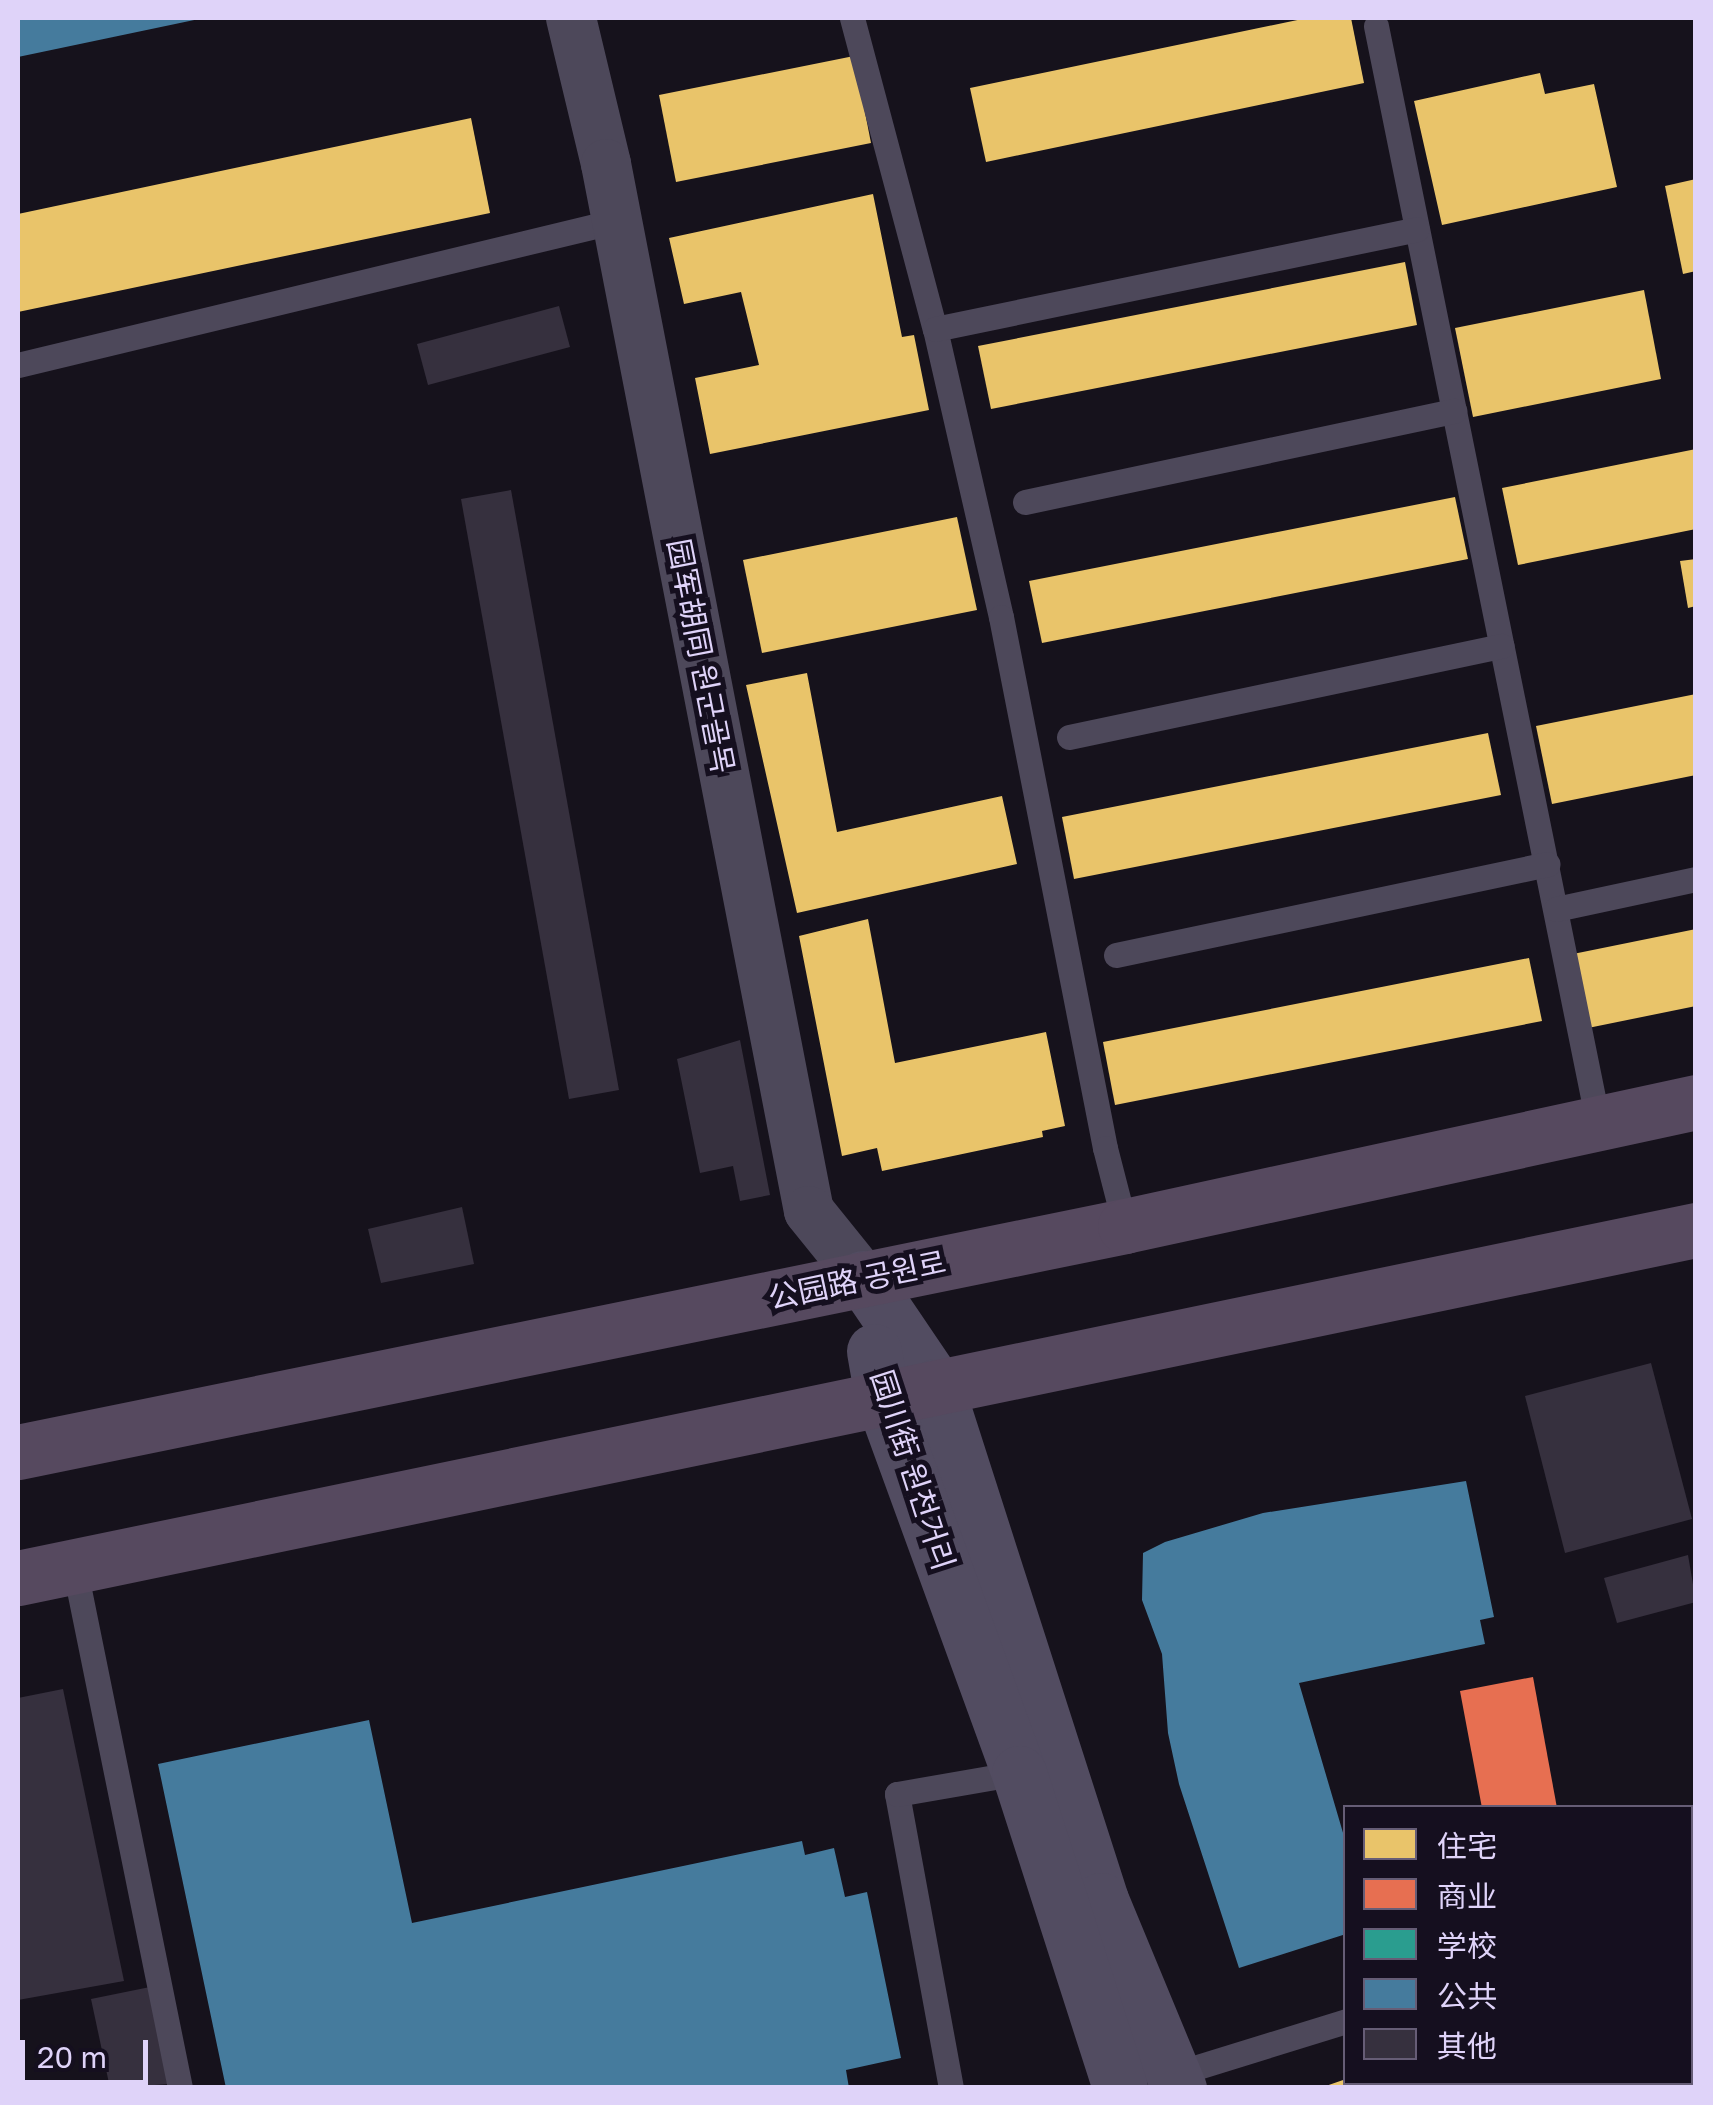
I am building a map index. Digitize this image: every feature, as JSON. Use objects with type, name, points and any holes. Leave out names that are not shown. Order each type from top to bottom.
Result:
[{"type":"main road","name":"公园路 공원로","points":[[18,1452],[1125,1226],[1696,1102]]},
{"type":"main road","points":[[18,1578],[1696,1230]]},
{"type":"street","name":"园军胡同 원군골목","points":[[571,18],[616,221],[809,1210],[863,1278]]},
{"type":"street","name":"园川街 원천거리","points":[[863,1278],[936,1386],[1100,1900],[1177,2081]]},
{"type":"street","name":"园川街 원천거리","points":[[863,1278],[882,1397],[1020,1773],[1120,2088]]},
{"type":"lane","points":[[852,18],[935,329],[1001,618],[1105,1148],[1125,1226]]},
{"type":"lane","points":[[1376,26],[1598,1122]]},
{"type":"lane","points":[[18,365],[616,221]]},
{"type":"lane","points":[[935,329],[1417,229]]},
{"type":"lane","points":[[1025,502],[1454,410]]},
{"type":"lane","points":[[1069,737],[1502,646]]},
{"type":"lane","points":[[1116,956],[1547,864]]},
{"type":"lane","points":[[1556,909],[1696,879]]},
{"type":"lane","points":[[74,1565],[180,2088]]},
{"type":"lane","points":[[951,2088],[897,1794],[1020,1773]]},
{"type":"lane","points":[[1177,2081],[1343,2022]]},
{"type":"building: 住宅","points":[[1307,18],[1351,18],[1364,83],[986,162],[970,88]]},
{"type":"building: 住宅","points":[[854,56],[871,143],[676,182],[659,95]]},
{"type":"building: 住宅","points":[[1540,73],[1545,94],[1594,84],[1617,187],[1442,225],[1414,101]]},
{"type":"building: 住宅","points":[[471,118],[490,213],[18,312],[18,214]]},
{"type":"building: 住宅","points":[[1696,179],[1696,271],[1683,274],[1665,186]]},
{"type":"building: 住宅","points":[[873,194],[902,337],[914,335],[929,410],[710,454],[695,378],[759,365],[741,292],[684,304],[669,238]]},
{"type":"building: 住宅","points":[[1405,262],[1417,325],[991,409],[978,346]]},
{"type":"building: 住宅","points":[[1644,290],[1661,379],[1473,417],[1455,328]]},
{"type":"building: 住宅","points":[[1696,449],[1696,529],[1518,565],[1502,488]]},
{"type":"building: 住宅","points":[[1455,497],[1468,559],[1042,643],[1029,581]]},
{"type":"building: 住宅","points":[[957,517],[977,610],[762,653],[743,560]]},
{"type":"building: 住宅","points":[[1696,559],[1696,606],[1688,608],[1680,561]]},
{"type":"building: 住宅","points":[[807,673],[837,832],[1002,796],[1017,864],[797,913],[746,685]]},
{"type":"building: 住宅","points":[[1696,694],[1696,775],[1552,804],[1536,726]]},
{"type":"building: 住宅","points":[[1488,733],[1501,795],[1074,879],[1062,817]]},
{"type":"building: 住宅","points":[[868,919],[895,1063],[1046,1032],[1065,1126],[1042,1131],[1043,1137],[882,1171],[877,1148],[842,1156],[799,936]]},
{"type":"building: 住宅","points":[[1696,929],[1696,1006],[1588,1028],[1573,954]]},
{"type":"building: 住宅","points":[[1529,958],[1542,1021],[1115,1105],[1103,1042]]},
{"type":"building: 住宅","points":[[1343,2080],[1343,2085],[1558,2088],[1320,2088]]},
{"type":"building: 商业","points":[[1533,1677],[1556,1805],[1481,1805],[1460,1691]]},
{"type":"building: 学校","points":[[1693,1984],[1696,1984],[1693,2072]]},
{"type":"building: 公共","points":[[18,18],[199,18],[199,19],[18,57]]},
{"type":"building: 公共","points":[[1466,1481],[1494,1617],[1480,1620],[1485,1644],[1299,1683],[1343,1833],[1343,1935],[1239,1968],[1179,1784],[1168,1733],[1162,1654],[1142,1600],[1143,1553],[1165,1542],[1263,1513]]},
{"type":"building: 公共","points":[[369,1720],[412,1923],[802,1841],[805,1855],[834,1848],[845,1897],[867,1892],[901,2058],[846,2070],[849,2088],[226,2088],[158,1764]]},
{"type":"building: 其他","points":[[559,306],[570,347],[428,385],[417,344]]},
{"type":"building: 其他","points":[[511,490],[619,1090],[569,1099],[461,499]]},
{"type":"building: 其他","points":[[740,1040],[770,1195],[740,1201],[733,1166],[700,1173],[677,1059]]},
{"type":"building: 其他","points":[[462,1207],[474,1264],[381,1283],[368,1229]]},
{"type":"building: 其他","points":[[1651,1363],[1692,1519],[1565,1553],[1525,1396]]},
{"type":"building: 其他","points":[[1688,1555],[1696,1602],[1617,1623],[1604,1578]]},
{"type":"building: 其他","points":[[63,1689],[124,1981],[18,2000],[18,1698]]},
{"type":"building: 其他","points":[[150,1987],[170,2084],[110,2088],[91,1999]]}]
